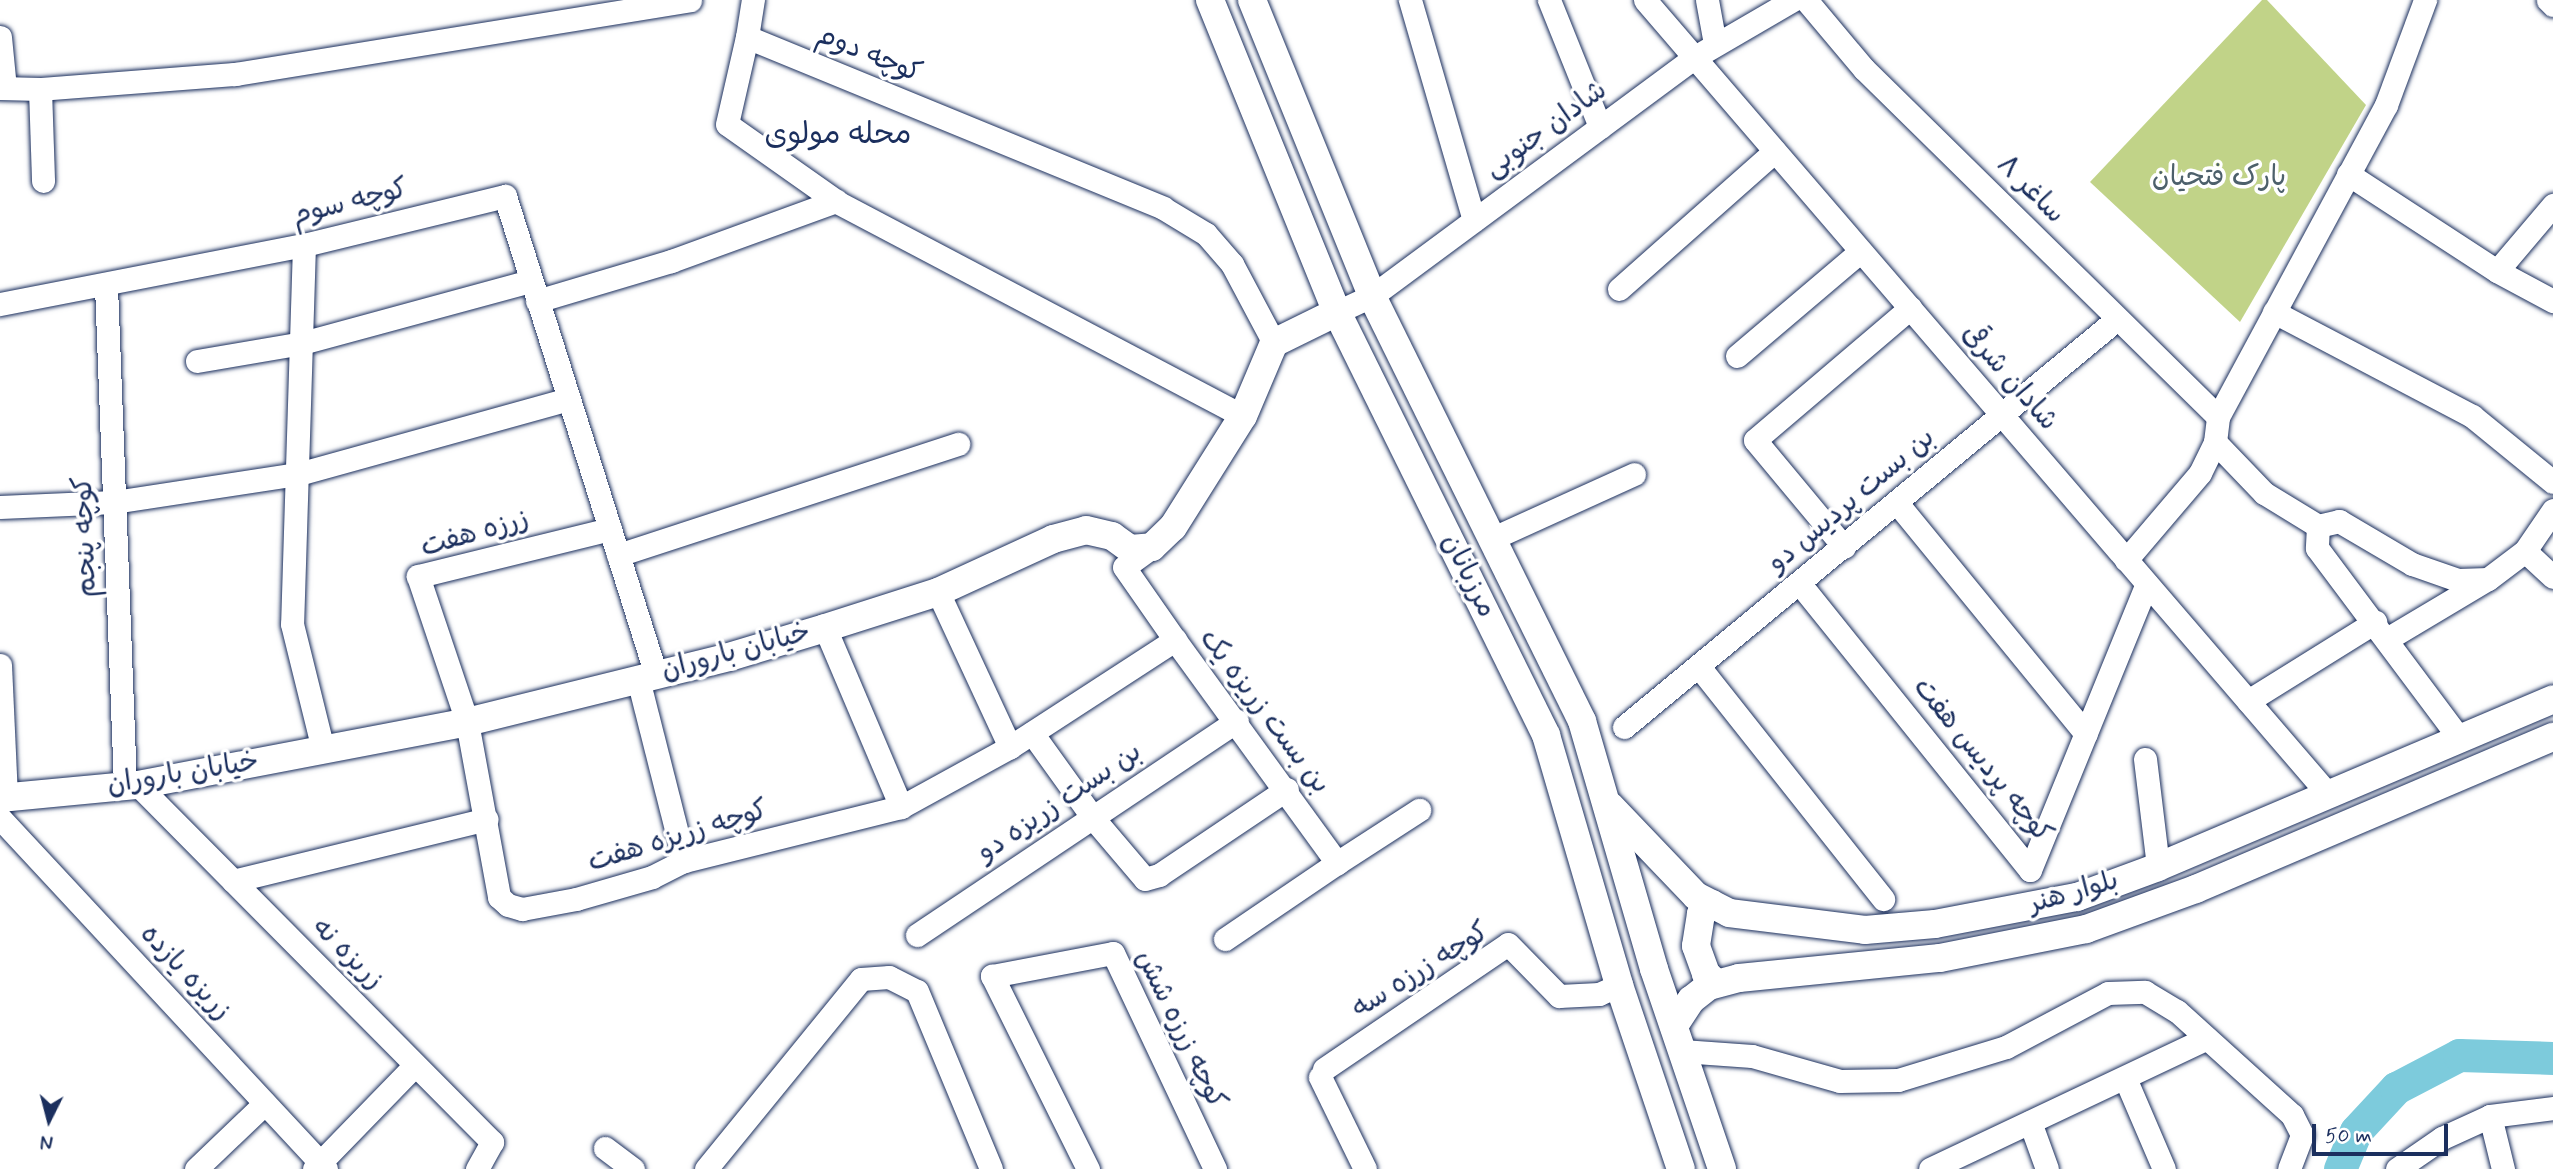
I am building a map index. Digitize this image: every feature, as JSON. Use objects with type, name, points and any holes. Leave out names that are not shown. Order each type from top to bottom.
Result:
[{"type":"main road","name":"مرزبانان","points":[[1210,0],[1337,312],[1546,735],[1619,985],[1681,1169]]},
{"type":"main road","name":"مرزبانان","points":[[1252,0],[1372,296],[1582,721],[1678,1039],[1722,1169]]},
{"type":"main road","points":[[1152,547],[1173,527],[1243,416],[1274,342],[1337,312]]},
{"type":"main road","name":"خیابان باروران","points":[[2,804],[131,786],[467,722],[647,677],[825,628],[938,592],[1053,539],[1086,530],[1112,536],[1130,549],[1152,547]]},
{"type":"main road","name":"بلوار هنر","points":[[1606,802],[1687,887],[1729,913],[1865,930],[1923,925],[2077,897],[2158,867],[2553,699]]},
{"type":"main road","name":"بلوار هنر","points":[[1678,1039],[1691,1000],[1716,984],[1781,970],[1940,958],[2086,929],[2196,889],[2553,737]]},
{"type":"main road","points":[[2328,794],[2340,826]]},
{"type":"main road","points":[[1568,811],[1606,802]]},
{"type":"main road","points":[[1712,904],[1701,914],[1696,946],[1706,974],[1716,984]]},
{"type":"street","points":[[0,37],[3,88],[40,89],[236,74],[690,0]]},
{"type":"street","points":[[753,0],[727,124],[836,201],[1243,416]]},
{"type":"street","points":[[1410,0],[1474,220]]},
{"type":"street","points":[[1549,0],[1601,127]]},
{"type":"street","name":"شادان شرقی","points":[[1645,0],[2328,794]]},
{"type":"street","points":[[1707,0],[1715,44]]},
{"type":"street","name":"شادان جنوبی","points":[[1337,312],[1372,296],[1695,57],[1793,0]]},
{"type":"street","name":"ساغر ٨","points":[[1806,0],[1864,69],[2218,417]]},
{"type":"street","points":[[2126,560],[2200,473],[2215,442],[2218,417],[2386,105],[2425,0]]},
{"type":"street","points":[[2548,0],[2553,5]]},
{"type":"street","name":"کوچه دوم","points":[[747,37],[1163,208],[1206,234],[1232,264],[1274,342]]},
{"type":"street","points":[[40,89],[43,181]]},
{"type":"street","points":[[1619,289],[1775,150]]},
{"type":"street","points":[[2348,174],[2497,271],[2553,301]]},
{"type":"street","name":"کوچه سوم","points":[[0,304],[106,286],[304,245],[505,196],[618,555],[647,677],[684,860]]},
{"type":"street","points":[[197,361],[302,343],[671,261],[836,201]]},
{"type":"street","points":[[2497,271],[2553,205]]},
{"type":"street","points":[[304,245],[292,624],[323,750]]},
{"type":"street","points":[[1737,356],[1861,251]]},
{"type":"street","name":"کوچه پنجم","points":[[106,286],[114,502],[131,786]]},
{"type":"street","points":[[1844,547],[1755,440],[1910,308]]},
{"type":"street","points":[[2274,312],[2472,416],[2553,481]]},
{"type":"street","name":"بن بست پردیس دو","points":[[1625,727],[1700,668],[2117,319]]},
{"type":"street","points":[[0,507],[114,502],[298,474],[569,399]]},
{"type":"street","points":[[2215,442],[2264,493],[2318,526],[2339,521],[2412,564],[2458,580],[2488,579]]},
{"type":"street","points":[[618,555],[958,444]]},
{"type":"street","points":[[1491,539],[1634,474]]},
{"type":"street","points":[[1897,503],[2086,734]]},
{"type":"street","points":[[2248,701],[2381,630],[2488,579],[2525,551],[2553,510]]},
{"type":"street","points":[[2318,526],[2317,548],[2381,630],[2459,739]]},
{"type":"street","name":"زرزه هفت","points":[[467,722],[418,576],[610,529]]},
{"type":"street","points":[[1152,547],[1124,567],[1175,640]]},
{"type":"street","points":[[2525,551],[2553,577]]},
{"type":"street","name":"کوچه پردیس هفت","points":[[1800,584],[2030,870],[2147,584]]},
{"type":"street","points":[[938,592],[1010,747]]},
{"type":"street","points":[[825,628],[901,807]]},
{"type":"street","name":"بن بست زریزه یک","points":[[901,807],[1010,747],[1175,640],[1287,789],[1337,863]]},
{"type":"street","points":[[0,665],[2,804]]},
{"type":"street","points":[[1700,668],[1883,899]]},
{"type":"street","name":"بن بست زریزه دو","points":[[917,935],[1237,721]]},
{"type":"street","name":"کوچه زریزه هفت","points":[[467,722],[487,819],[499,897],[522,909],[652,877],[684,860],[901,807]]},
{"type":"street","points":[[1032,733],[1093,818],[1145,879],[1159,875],[1287,789]]},
{"type":"street","points":[[2145,760],[2158,867]]},
{"type":"street","name":"زریزه نه","points":[[131,786],[233,881],[492,1142],[477,1169]]},
{"type":"street","name":"زریزه یازده","points":[[2,804],[320,1167]]},
{"type":"street","points":[[1225,939],[1419,810]]},
{"type":"street","points":[[233,881],[487,819]]},
{"type":"street","name":"کوچه زرزه سه","points":[[1365,1169],[1322,1073],[1508,944],[1559,996],[1599,994],[1619,985]]},
{"type":"street","name":"کوچه زرزه شش","points":[[1088,1169],[992,976],[1113,953],[1215,1169]]},
{"type":"street","points":[[706,1169],[861,979],[889,977],[917,991],[990,1169]]},
{"type":"street","points":[[1678,1039],[1752,1056],[1840,1081],[1898,1080],[2006,1047],[2108,993],[2145,992],[2176,1011],[2292,1115],[2302,1135],[2289,1169]]},
{"type":"street","points":[[1930,1169],[2207,1038]]},
{"type":"street","points":[[320,1167],[415,1065]]},
{"type":"street","points":[[2125,1077],[2164,1169]]},
{"type":"street","points":[[196,1169],[265,1103]]},
{"type":"street","points":[[2397,1169],[2442,1138],[2490,1116],[2553,1108]]},
{"type":"street","points":[[2490,1116],[2503,1169]]},
{"type":"street","points":[[2030,1122],[2047,1169]]},
{"type":"street","points":[[605,1148],[633,1169]]},
{"type":"green space","name":"پارک فتحیان","points":[[2262,0],[2267,0],[2366,105],[2240,322],[2090,182]]},
{"type":"waterway","points":[[2340,1169],[2356,1131],[2396,1088],[2459,1055],[2553,1058]]},
{"type":"district","name":"محله مولوی","points":[[838,135]]}]
